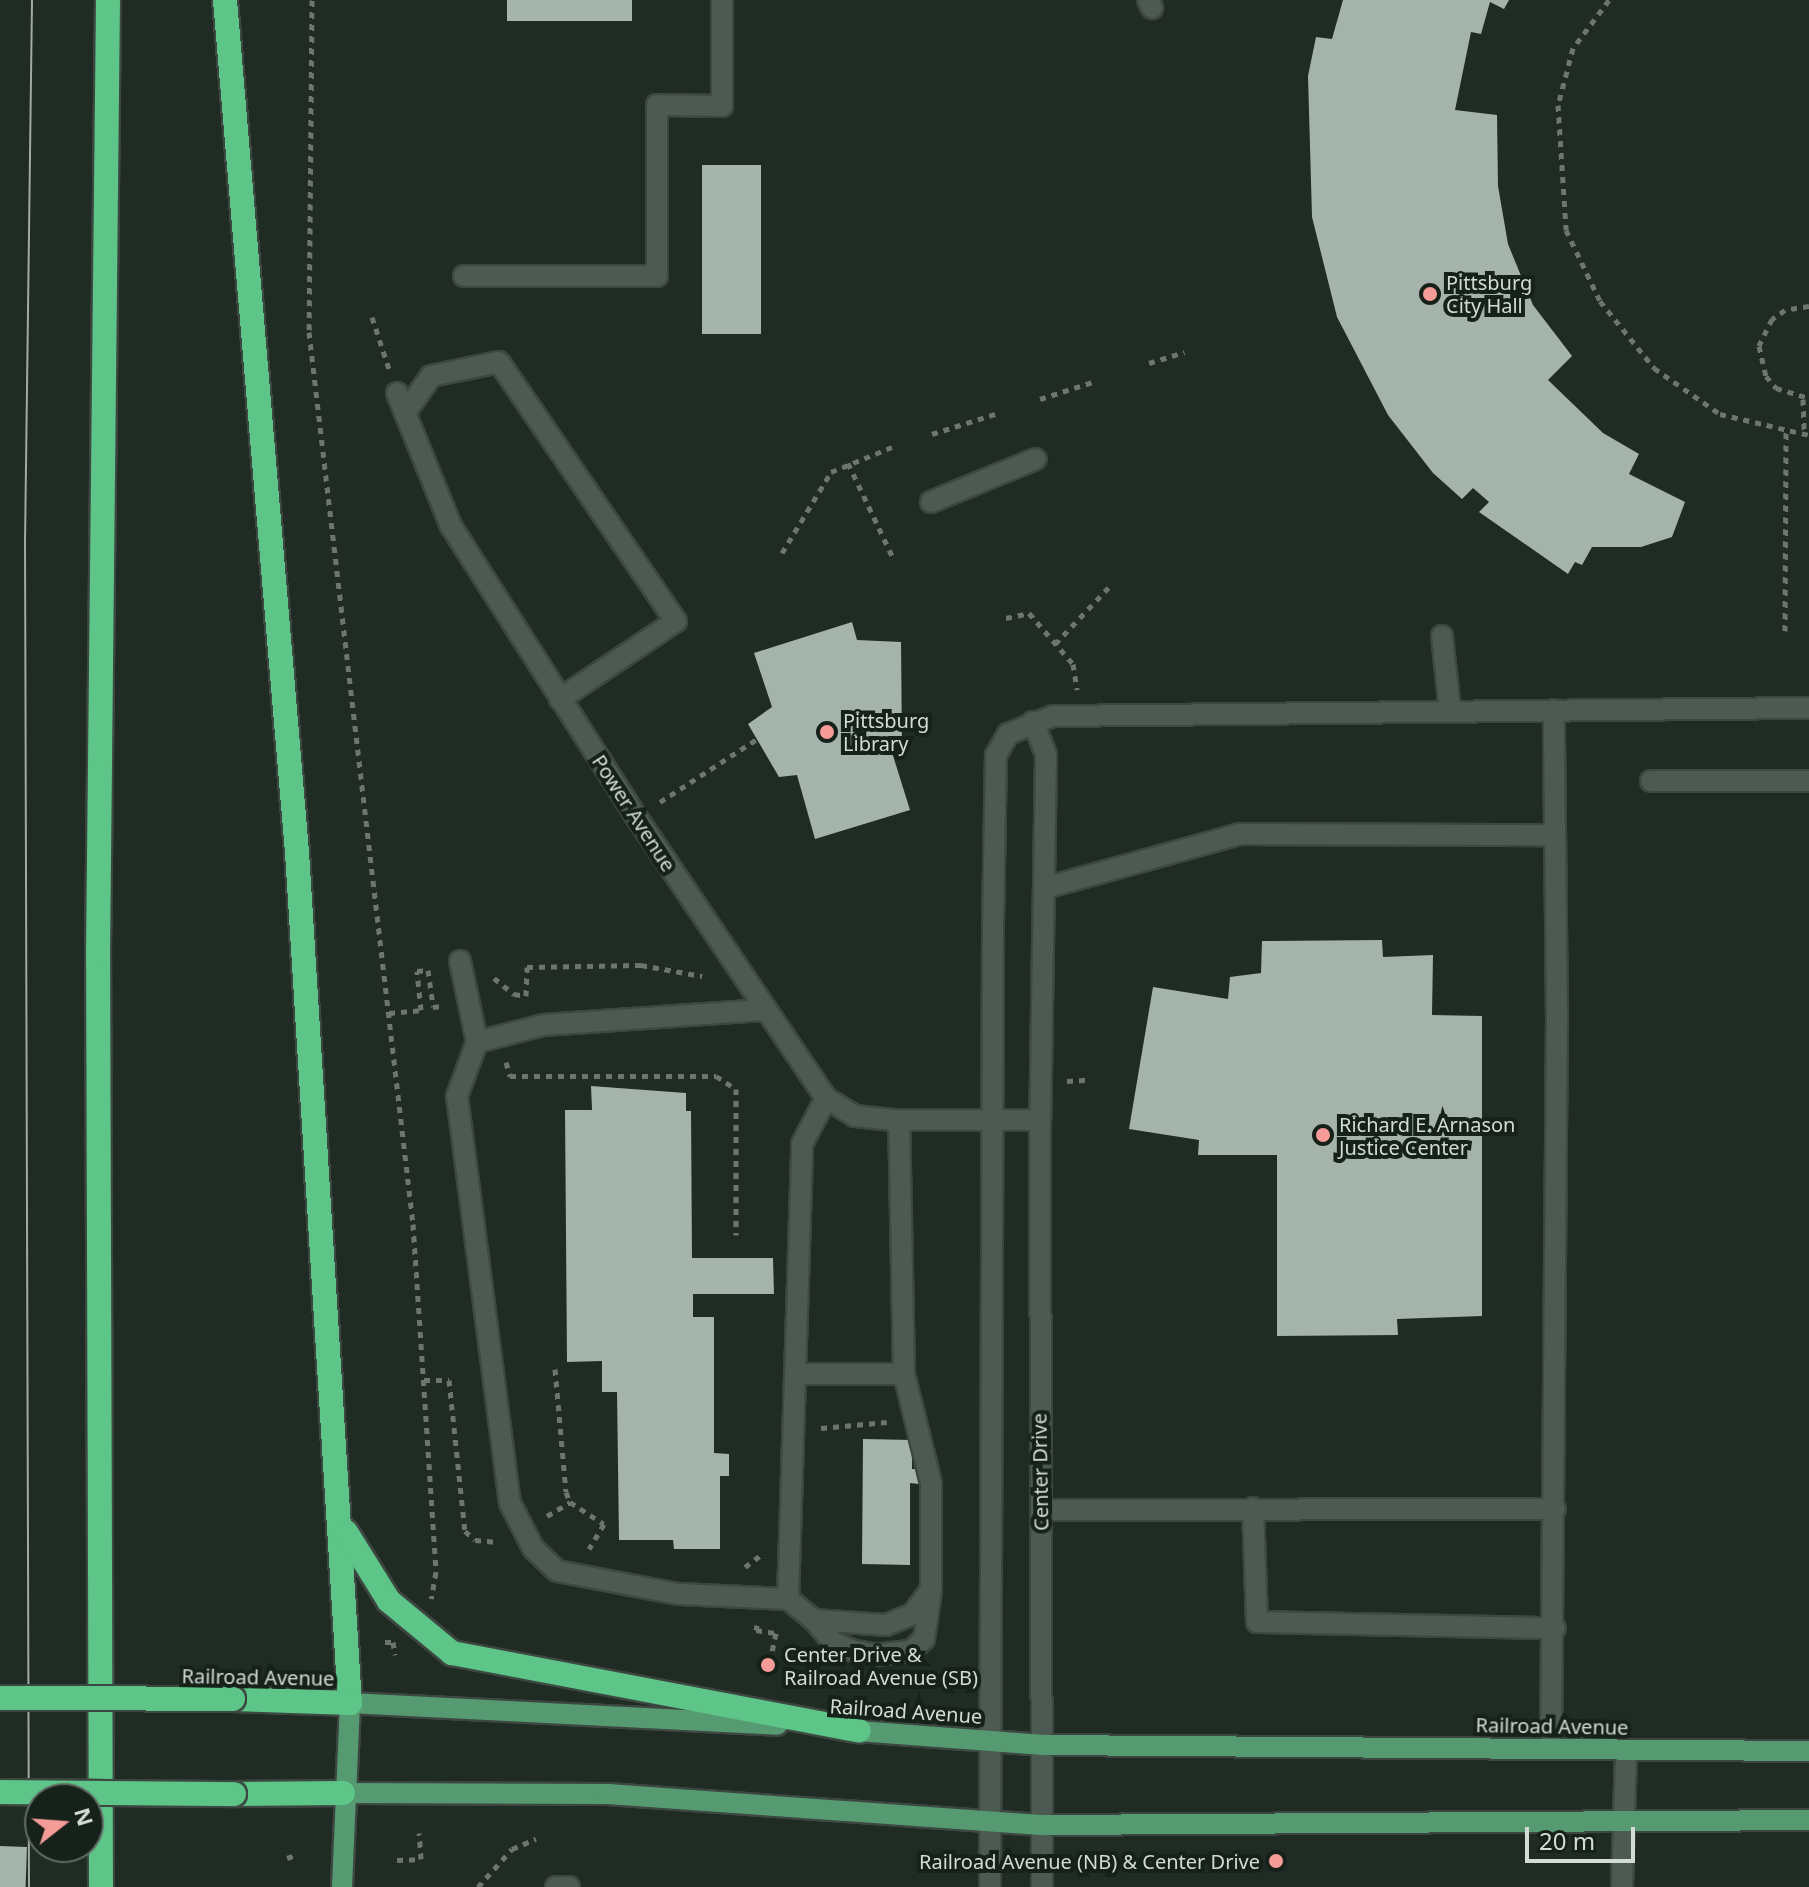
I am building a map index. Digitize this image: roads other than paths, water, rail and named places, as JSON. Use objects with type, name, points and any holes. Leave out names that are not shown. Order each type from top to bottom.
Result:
[{"type":"highway","points":[[101,1887],[98,923],[108,0]]},
{"type":"highway","points":[[225,0],[297,852],[342,1526],[350,1703]]},
{"type":"highway","points":[[342,1526],[389,1601],[452,1653],[859,1731]]},
{"type":"highway","name":"Railroad Avenue","points":[[0,1698],[350,1703]]},
{"type":"highway","points":[[0,1792],[343,1793]]},
{"type":"main road","name":"Railroad Avenue","points":[[350,1703],[624,1713],[1043,1745],[1626,1752],[1809,1751]]},
{"type":"main road","points":[[342,1887],[343,1793],[350,1703]]},
{"type":"main road","points":[[343,1793],[608,1794],[1044,1825],[1809,1820]]},
{"type":"street","points":[[464,276],[657,276],[657,105],[722,106],[722,0]]},
{"type":"street","points":[[405,413],[431,376],[499,362],[676,621],[560,699]]},
{"type":"street","name":"Power Avenue","points":[[397,393],[451,526],[763,1010],[826,1098],[855,1116],[899,1120],[1040,1120]]},
{"type":"street","points":[[931,502],[1036,459]]},
{"type":"street","points":[[1442,636],[1450,711]]},
{"type":"street","points":[[990,1887],[991,1121],[996,755],[1008,734],[1053,716],[1809,708]]},
{"type":"street","points":[[1551,1749],[1555,1628],[1554,710]]},
{"type":"street","name":"Center Drive","points":[[1033,722],[1046,755],[1040,1120],[1042,1887]]},
{"type":"street","points":[[1651,781],[1809,781]]},
{"type":"street","points":[[1045,888],[1240,834],[1555,835]]},
{"type":"street","points":[[460,961],[477,1042],[457,1096],[510,1503],[533,1548],[557,1571],[678,1594],[788,1599],[814,1620],[833,1642],[851,1650],[876,1655],[911,1651],[924,1639],[931,1589],[931,1483],[904,1374],[899,1120]]},
{"type":"street","points":[[477,1042],[543,1025],[763,1010]]},
{"type":"street","points":[[788,1599],[802,1144],[826,1098]]},
{"type":"street","points":[[795,1374],[904,1374]]},
{"type":"street","points":[[1253,1508],[1257,1622],[1555,1628]]},
{"type":"street","points":[[1041,1510],[1555,1509]]},
{"type":"street","points":[[814,1620],[886,1625],[913,1614],[931,1589]]},
{"type":"street","points":[[1622,1887],[1626,1752]]},
{"type":"street","points":[[556,1887],[569,1887]]},
{"type":"tram line","points":[[29,1887],[25,543],[32,0]]},
{"type":"place","name":"Pittsburg City Hall","points":[[1430,294]]},
{"type":"place","name":"Pittsburg Library","points":[[827,732]]},
{"type":"place","name":"Richard E. Arnason Justice Center","points":[[1323,1135]]},
{"type":"place","name":"Center Drive & Railroad Avenue (SB)","points":[[768,1665]]},
{"type":"place","name":"Railroad Avenue (NB) & Center Drive","points":[[1276,1861]]}]
